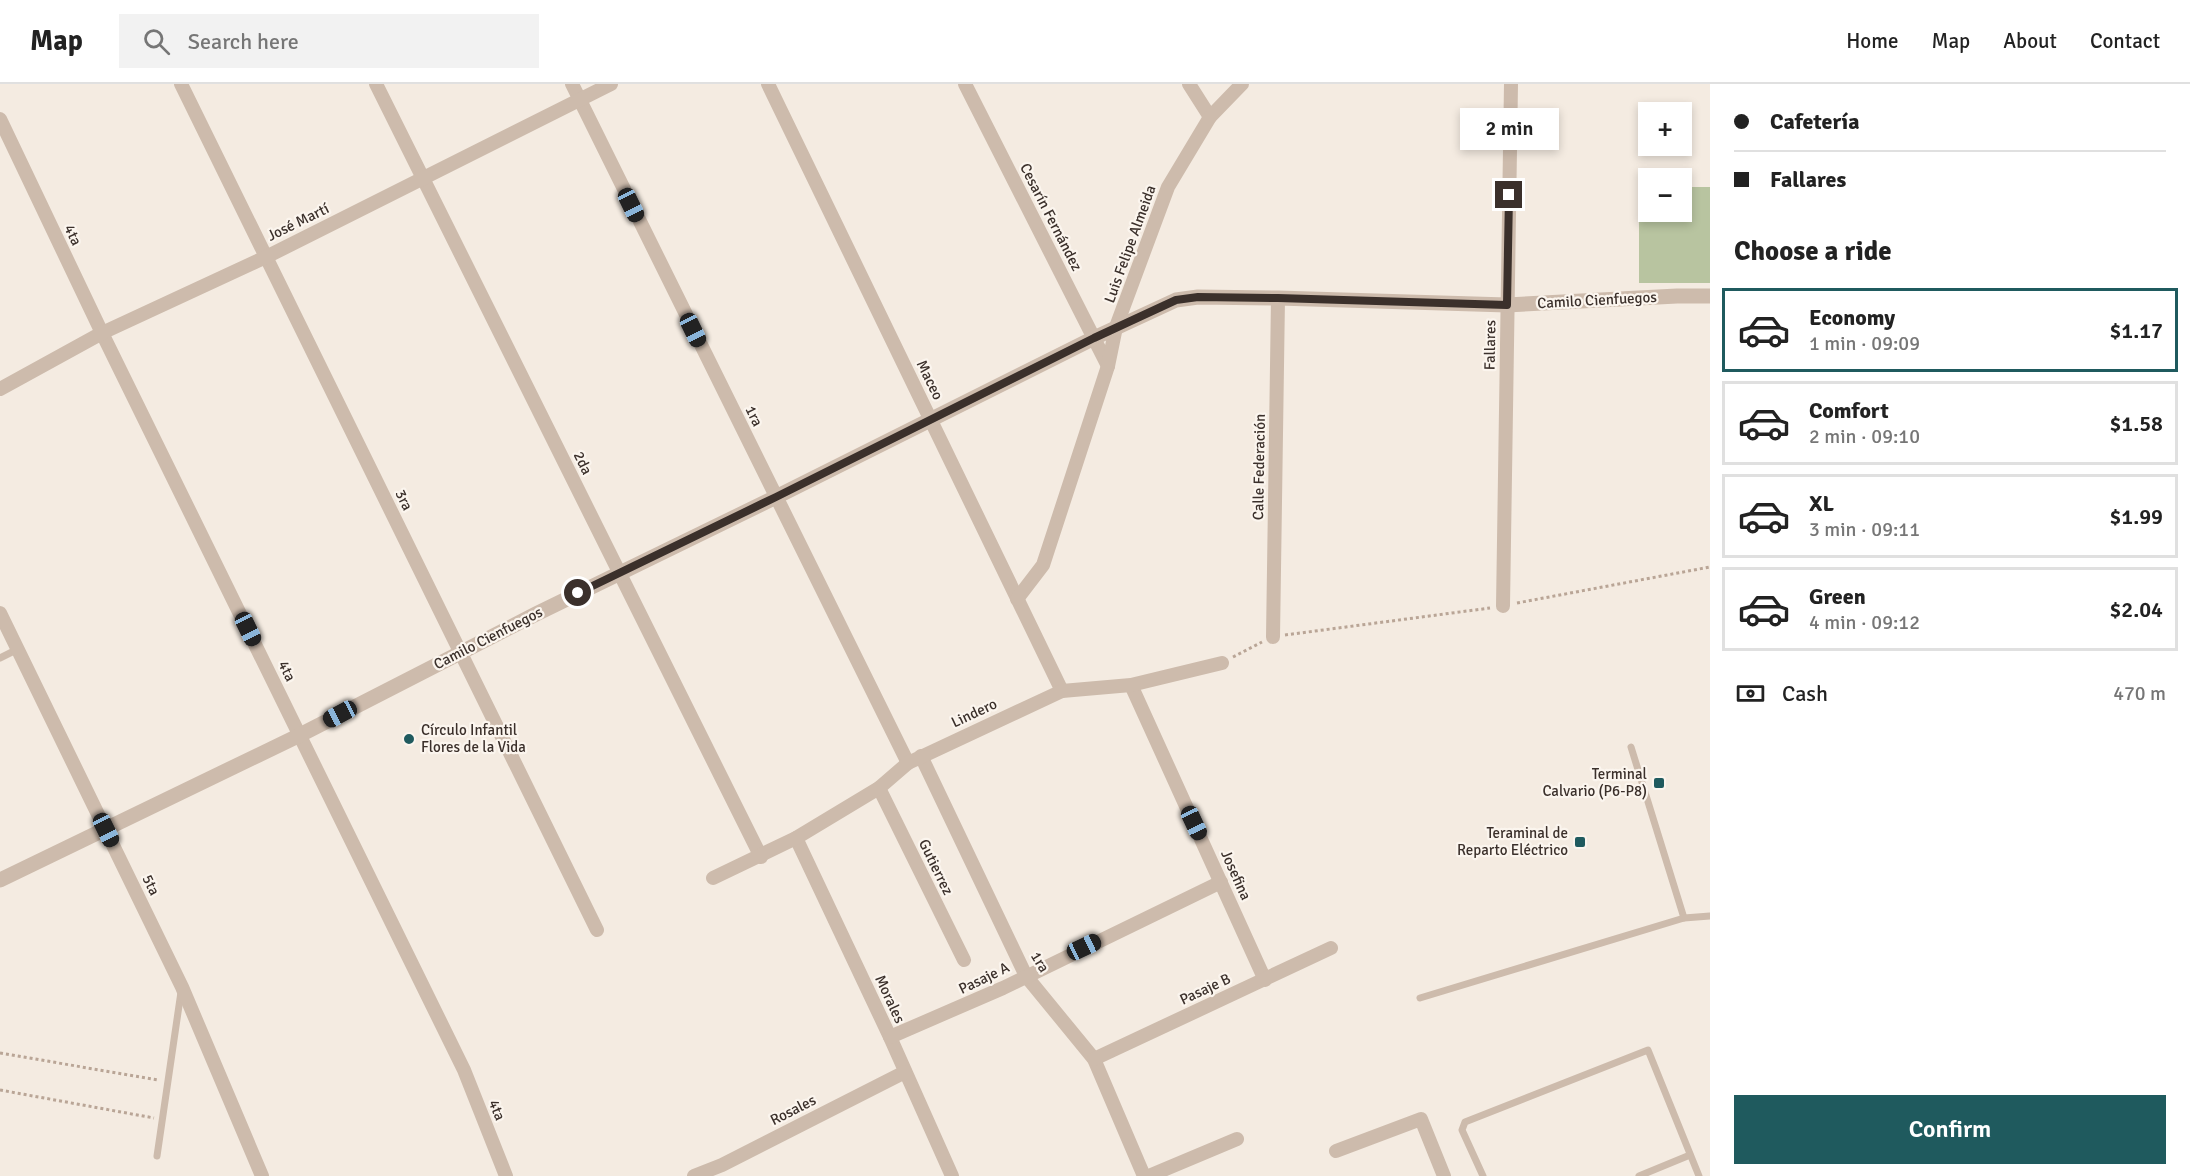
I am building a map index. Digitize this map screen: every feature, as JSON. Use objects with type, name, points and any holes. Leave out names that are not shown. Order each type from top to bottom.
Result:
[{"type":"street","name":"3ra","points":[[180,84],[597,930]]},
{"type":"street","name":"2da","points":[[376,84],[761,857]]},
{"type":"street","name":"1ra","points":[[572,84],[908,762]]},
{"type":"street","name":"José Martí","points":[[0,389],[102,333],[266,257],[611,84]]},
{"type":"street","name":"Maceo","points":[[768,84],[1062,691]]},
{"type":"street","name":"Cesarín Fernández","points":[[965,84],[1108,366]]},
{"type":"street","points":[[1189,84],[1210,117]]},
{"type":"street","name":"Luis Felipe Almeida","points":[[1017,599],[1043,566],[1108,366],[1116,327],[1168,187],[1210,117],[1242,84]]},
{"type":"street","name":"Fallares","points":[[1503,606],[1510,84]]},
{"type":"street","name":"4ta","points":[[0,119],[102,333],[464,1070],[506,1176]]},
{"type":"street","name":"Camilo Cienfuegos","points":[[0,880],[300,735],[460,652],[1116,327],[1176,300],[1198,297],[1278,298],[1507,305],[1710,296]]},
{"type":"street","name":"Calle Federación","points":[[1273,637],[1278,298]]},
{"type":"street","name":"5ta","points":[[0,613],[182,987],[262,1176]]},
{"type":"street","name":"Lindero","points":[[713,878],[761,857],[796,838],[879,788],[908,762],[1062,691],[1131,685],[1222,663]]},
{"type":"street","name":"Josefina","points":[[1131,685],[1265,980]]},
{"type":"street","name":"1ra","points":[[921,756],[1026,975],[1094,1059],[1144,1176]]},
{"type":"street","name":"Gutierrez","points":[[879,788],[964,960]]},
{"type":"street","name":"Morales","points":[[796,838],[890,1037],[952,1176]]},
{"type":"street","name":"Pasaje A","points":[[890,1037],[1003,988],[1221,882]]},
{"type":"street","name":"Pasaje B","points":[[1094,1059],[1331,948]]},
{"type":"street","name":"Rosales","points":[[694,1176],[722,1165],[905,1071]]},
{"type":"street","points":[[1336,1151],[1421,1119],[1444,1176]]},
{"type":"street","points":[[1149,1176],[1237,1139]]},
{"type":"lane","points":[[0,658],[18,649]]},
{"type":"lane","points":[[1630,747],[1684,918]]},
{"type":"lane","points":[[1420,998],[1684,918],[1710,916]]},
{"type":"lane","points":[[157,1156],[182,987]]},
{"type":"lane","points":[[1483,1176],[1462,1130],[1465,1122],[1648,1050],[1699,1176]]},
{"type":"lane","points":[[1639,1176],[1690,1155]]},
{"type":"path","points":[[1222,663],[1273,637]]},
{"type":"path","points":[[0,1053],[167,1082]]},
{"type":"path","points":[[0,1090],[161,1119]]},
{"type":"green space","points":[[1692,187],[1710,187],[1710,283],[1639,283],[1639,222],[1692,222]]},
{"type":"place","name":"Círculo Infantil Flores de la Vida","points":[[409,739]]},
{"type":"place","name":"Terminal Calvario (P6-P8)","points":[[1659,783]]},
{"type":"place","name":"Teraminal de Reparto Eléctrico","points":[[1580,842]]},
{"type":"route","points":[[578,593],[1094,338],[1176,300],[1198,297],[1278,298],[1507,305],[1509,195]]}]
